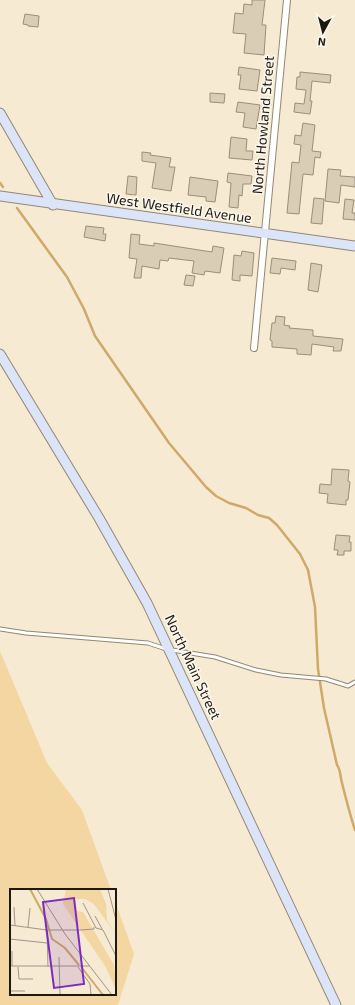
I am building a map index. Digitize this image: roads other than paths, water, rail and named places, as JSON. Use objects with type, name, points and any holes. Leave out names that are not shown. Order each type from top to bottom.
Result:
[{"type":"main road","points":[[0,113],[53,205]]},
{"type":"main road","name":"West Westfield Avenue","points":[[0,196],[53,205],[355,246]]},
{"type":"main road","name":"North Main Street","points":[[0,354],[99,518],[147,603],[336,1005]]},
{"type":"street","name":"North Howland Street","points":[[254,348],[287,0]]},
{"type":"lane","points":[[0,629],[26,633],[148,643],[169,650],[215,657],[256,670],[326,679],[348,686],[355,682]]},
{"type":"waterway","points":[[0,183],[3,187]]},
{"type":"waterway","points":[[17,208],[67,277],[84,309],[95,336],[169,443],[206,487],[216,496],[229,503],[246,508],[258,515],[269,518],[277,525],[300,554],[308,570],[315,607],[318,669],[324,708],[337,765],[340,771],[341,781],[355,830]]}]
